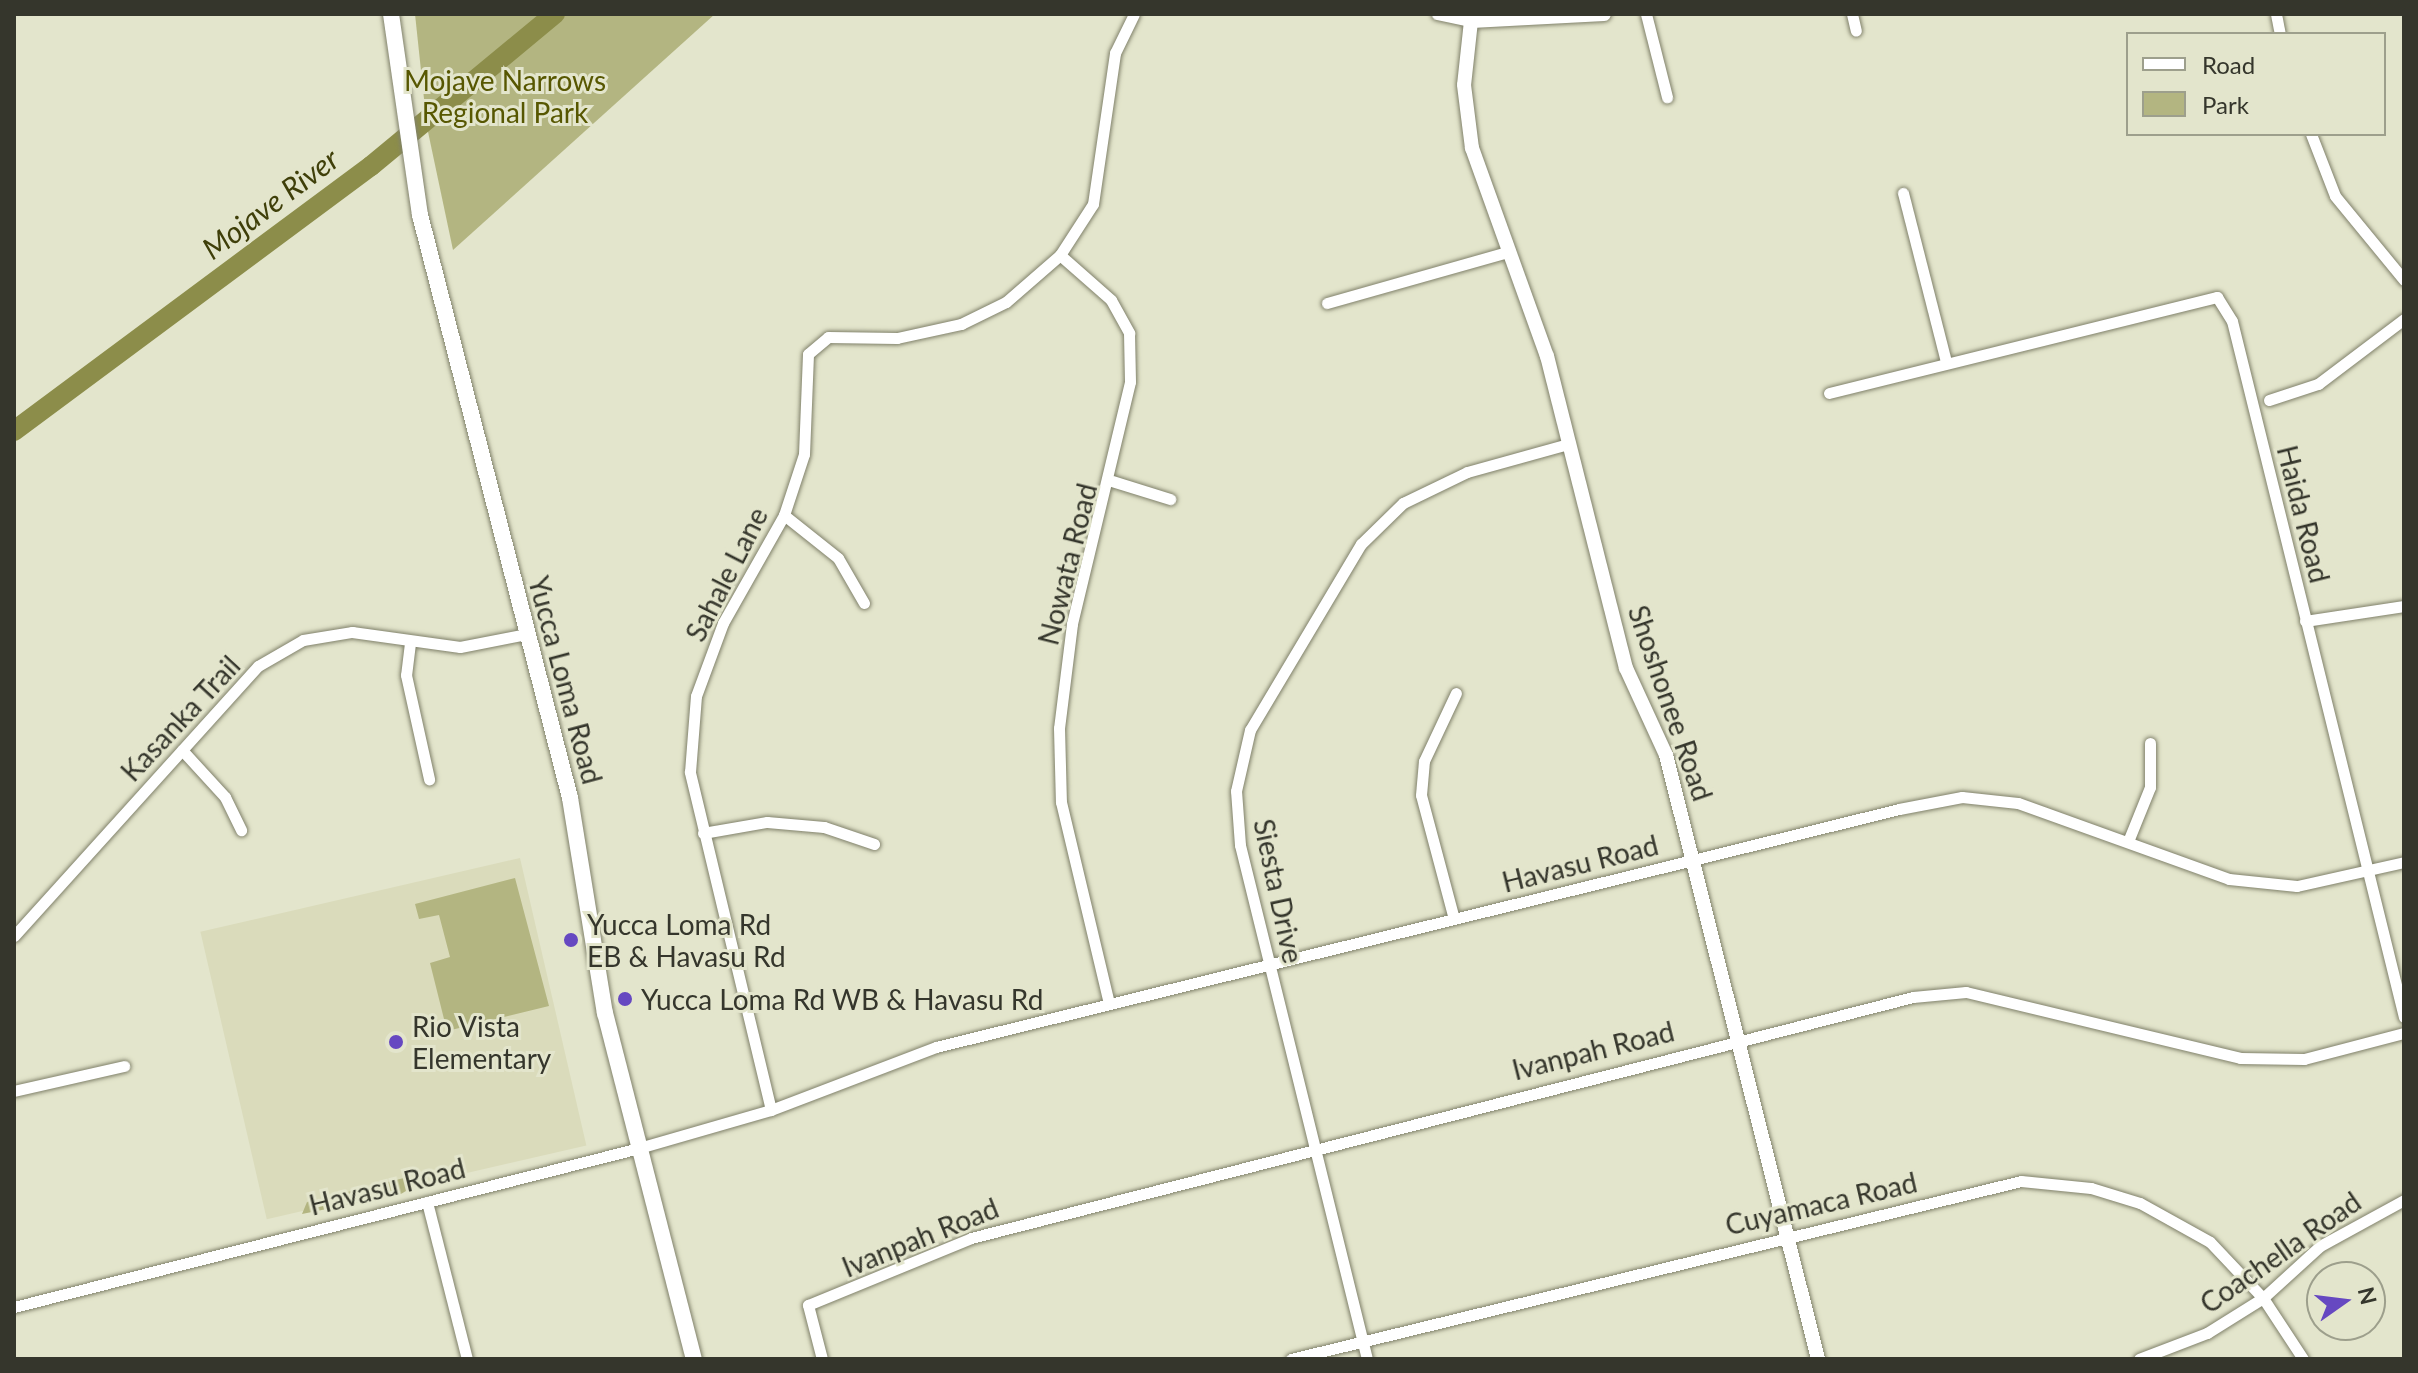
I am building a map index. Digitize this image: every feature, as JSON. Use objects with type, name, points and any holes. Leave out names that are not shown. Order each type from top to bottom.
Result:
[{"type":"main road","name":"Yucca Loma Road","points":[[391,14],[408,162],[581,847],[597,973],[694,1359]]},
{"type":"street","points":[[1060,255],[1093,204],[1115,53],[1134,14]]},
{"type":"street","points":[[1437,14],[1471,21],[1604,14]]},
{"type":"street","points":[[1646,14],[1667,97]]},
{"type":"street","points":[[1852,14],[1856,31]]},
{"type":"street","name":"Shoshonee Road","points":[[1471,21],[1464,85],[1472,148],[1547,356],[1626,668],[1666,755],[1818,1359]]},
{"type":"street","points":[[2312,136],[2335,196],[2404,280]]},
{"type":"street","points":[[1903,193],[1946,362]]},
{"type":"street","points":[[1327,303],[1507,252]]},
{"type":"street","name":"Sahale Lane","points":[[771,1110],[690,772],[696,696],[723,623],[784,515],[804,454],[812,343],[961,324],[1006,302],[1060,255]]},
{"type":"street","name":"Nowata Road","points":[[1060,255],[1111,300],[1129,333],[1130,382],[1112,481],[1072,624],[1059,728],[1061,802],[1109,1003]]},
{"type":"street","name":"Haida Road","points":[[1829,393],[2217,297],[2232,321],[2404,1017]]},
{"type":"street","points":[[2269,400],[2318,384],[2404,319]]},
{"type":"street","name":"Siesta Drive","points":[[1367,1359],[1240,845],[1236,791],[1250,730],[1361,544],[1403,503],[1467,472],[1568,444]]},
{"type":"street","points":[[1112,481],[1170,499]]},
{"type":"street","points":[[784,515],[838,558],[864,603]]},
{"type":"street","points":[[2305,621],[2404,606]]},
{"type":"street","name":"Kasanka Trail","points":[[14,936],[258,666],[303,640],[352,632],[410,643],[460,647],[526,634]]},
{"type":"street","points":[[410,643],[406,675],[429,779]]},
{"type":"street","points":[[1454,919],[1421,795],[1424,761],[1456,693]]},
{"type":"street","points":[[2129,839],[2150,787],[2150,743]]},
{"type":"street","points":[[182,750],[225,797],[241,830]]},
{"type":"street","name":"Havasu Road","points":[[14,1307],[639,1148],[771,1110],[936,1047],[1694,859],[1962,797],[2018,803],[2129,839],[2229,879],[2297,886],[2404,862]]},
{"type":"street","points":[[703,833],[767,822],[824,827],[874,844]]},
{"type":"street","name":"Ivanpah Road","points":[[822,1359],[808,1305],[971,1238],[1316,1145],[1913,997],[1966,992],[2240,1058],[2304,1059],[2404,1033]]},
{"type":"street","points":[[14,1091],[124,1066]]},
{"type":"street","name":"Cuyamaca Road","points":[[1291,1359],[1788,1235],[2021,1181],[2091,1188],[2140,1203],[2210,1242],[2263,1298],[2303,1359]]},
{"type":"street","name":"Coachella Road","points":[[2139,1359],[2207,1333],[2263,1298],[2320,1246],[2404,1200]]},
{"type":"street","points":[[427,1202],[467,1359]]},
{"type":"shaded area","name":"Rio Vista Elementary","points":[[520,858],[586,1145],[267,1219],[200,932]]},
{"type":"green space","name":"Mojave Narrows Regional Park","points":[[415,14],[715,14],[453,250],[427,127]]},
{"type":"green space","points":[[515,878],[549,1006],[447,1031],[430,963],[450,957],[439,915],[419,919],[415,904]]},
{"type":"green space","points":[[408,1177],[419,1183],[401,1194],[302,1214],[307,1202]]},
{"type":"waterway","name":"Mojave River","points":[[14,431],[371,166],[555,14]]},
{"type":"place","name":"Yucca Loma Rd EB & Havasu Rd","points":[[571,940]]},
{"type":"place","name":"Yucca Loma Rd WB & Havasu Rd","points":[[625,999]]},
{"type":"place","name":"Rio Vista Elementary","points":[[396,1042]]}]
